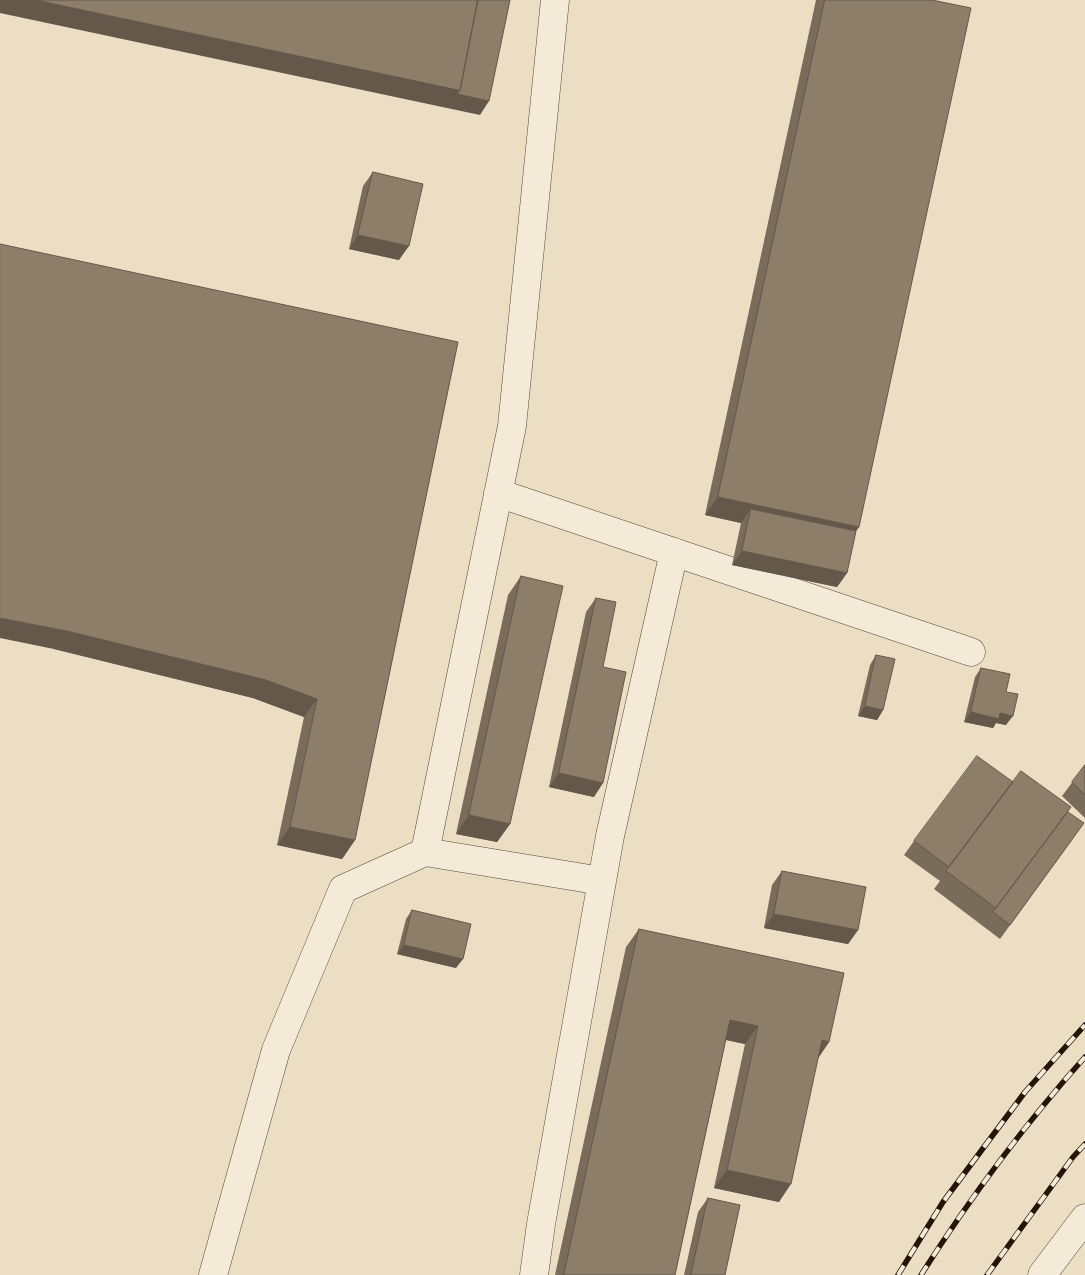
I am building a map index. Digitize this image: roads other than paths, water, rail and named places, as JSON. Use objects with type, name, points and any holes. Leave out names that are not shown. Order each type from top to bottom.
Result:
[{"type":"lane","points":[[425,852],[512,426],[555,0]]},
{"type":"lane","points":[[498,493],[971,652]]},
{"type":"lane","points":[[534,1275],[541,1224],[610,836],[674,552]]},
{"type":"lane","points":[[213,1275],[276,1050],[343,889],[425,852],[602,881]]},
{"type":"lane","points":[[1042,1275],[1085,1218]]},
{"type":"railway","points":[[898,1275],[943,1202],[1025,1092],[1085,1025]]},
{"type":"railway","points":[[921,1275],[999,1163],[1085,1057]]},
{"type":"railway","points":[[987,1275],[1073,1157],[1085,1144]]}]
